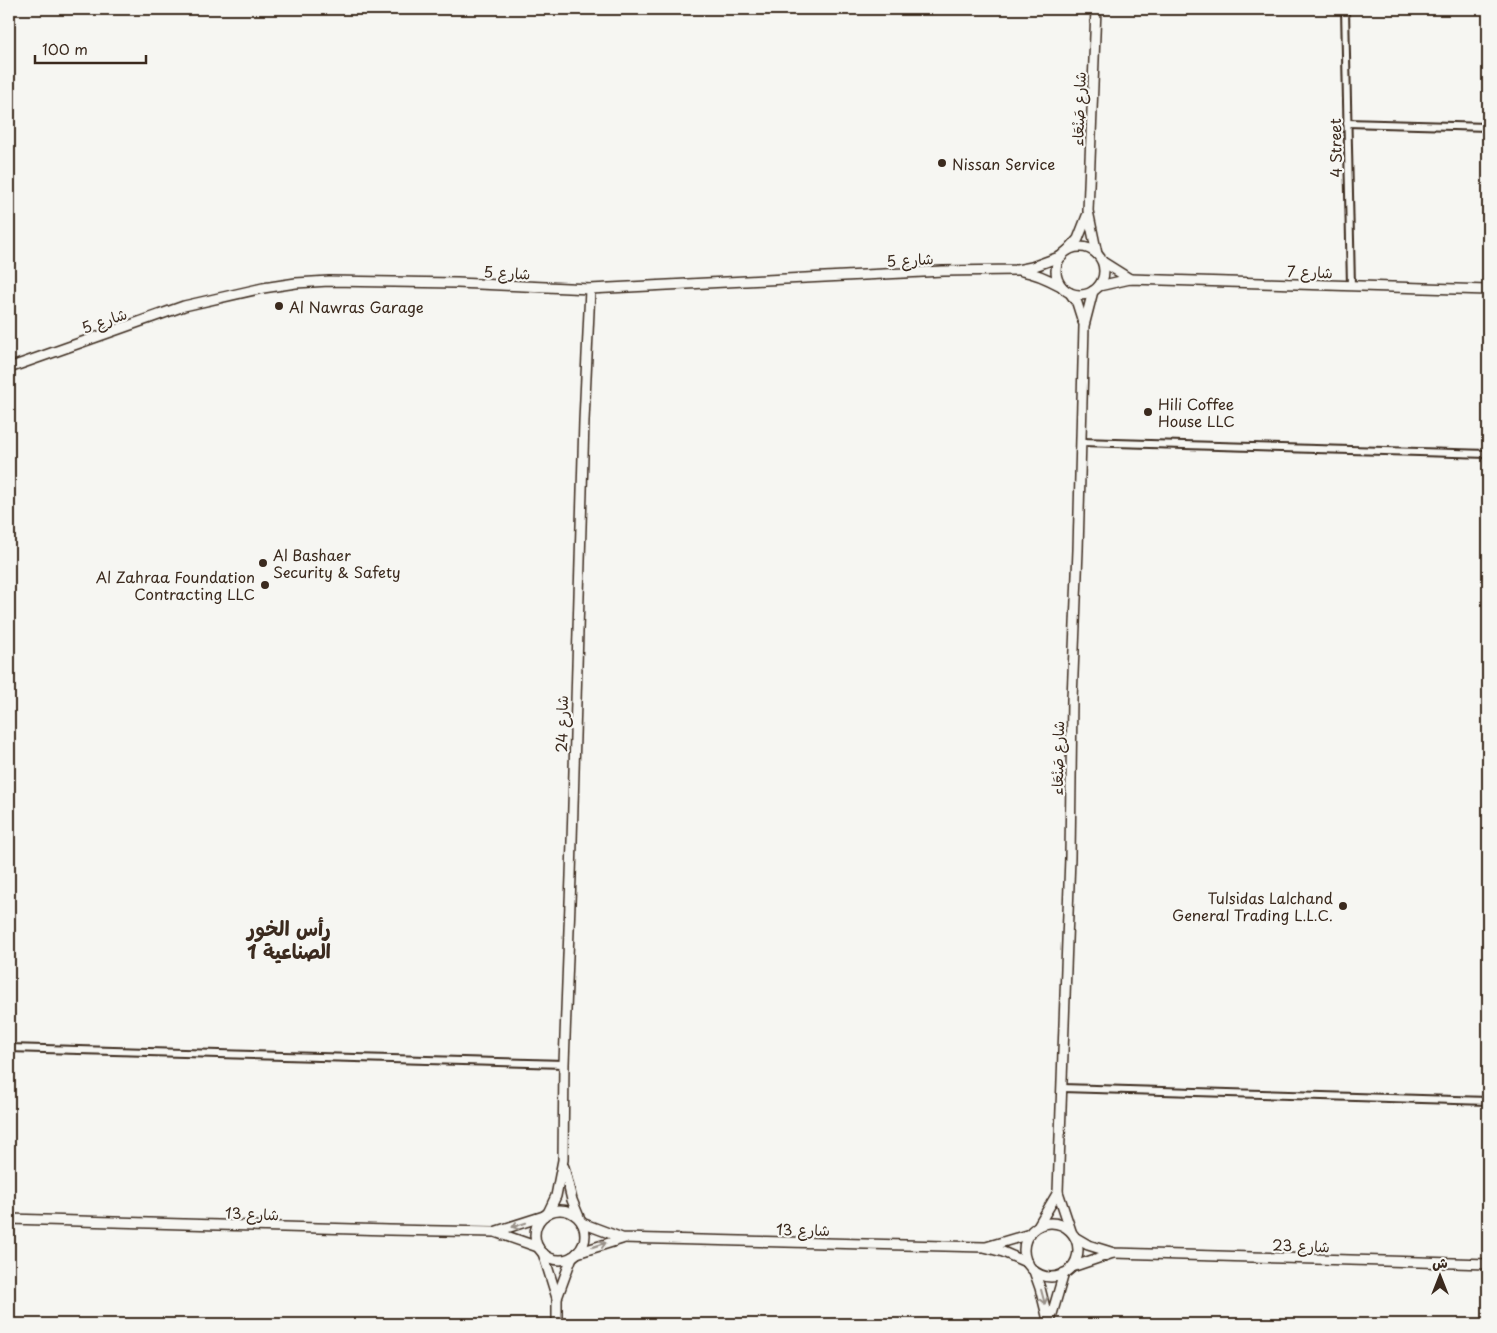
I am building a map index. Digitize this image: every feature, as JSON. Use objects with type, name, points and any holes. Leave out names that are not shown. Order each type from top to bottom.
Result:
[{"type":"street","name":"شارع صَنْعَاء","points":[[1065,253],[1078,239],[1088,211],[1096,9]]},
{"type":"street","name":"4 Street","points":[[1345,9],[1352,286]]},
{"type":"street","points":[[1347,123],[1488,127]]},
{"type":"street","name":"شارع صَنْعَاء","points":[[1088,211],[1097,254]]},
{"type":"street","points":[[1103,262],[1104,275],[1096,289],[1078,295],[1067,290],[1058,280],[1056,272],[1058,264],[1065,253],[1083,247],[1097,254],[1103,262],[1130,279]]},
{"type":"street","name":"شارع 5","points":[[9,368],[184,306],[263,288],[329,282],[590,289],[1017,270],[1047,262],[1065,253]]},
{"type":"street","name":"شارع 5","points":[[1017,270],[1041,276],[1067,290]]},
{"type":"street","name":"شارع 7","points":[[1096,289],[1130,279],[1488,290]]},
{"type":"street","name":"شارع 24","points":[[546,1214],[558,1187],[563,1160],[564,1064],[584,421],[590,289]]},
{"type":"street","name":"شارع صَنْعَاء","points":[[1074,1235],[1058,1192],[1084,326],[1096,289]]},
{"type":"street","name":"شارع صَنْعَاء","points":[[1067,290],[1079,308],[1084,326]]},
{"type":"street","points":[[1081,442],[1488,454]]},
{"type":"street","points":[[9,1048],[564,1064]]},
{"type":"street","points":[[1062,1088],[1488,1101]]},
{"type":"street","name":"شارع 24","points":[[563,1160],[568,1187],[581,1221]]},
{"type":"street","name":"شارع صَنْعَاء","points":[[1037,1227],[1058,1192]]},
{"type":"street","points":[[540,1250],[557,1260],[564,1260],[574,1255],[582,1247],[585,1239],[585,1231],[581,1221],[573,1214],[556,1210],[546,1214],[538,1222],[535,1230],[535,1239],[557,1298],[557,1324]]},
{"type":"street","name":"شارع 13","points":[[9,1219],[495,1232],[546,1214]]},
{"type":"street","name":"شارع 13","points":[[581,1221],[622,1238]]},
{"type":"street","points":[[1031,1267],[1044,1276],[1054,1277],[1064,1274],[1072,1267],[1078,1253],[1074,1235],[1064,1226],[1055,1223],[1046,1224],[1037,1227],[1030,1234],[1024,1248],[1031,1267],[1043,1297],[1049,1324]]},
{"type":"street","name":"شارع 13","points":[[495,1232],[540,1250]]},
{"type":"street","name":"شارع 13","points":[[984,1247],[1030,1234]]},
{"type":"street","name":"شارع 23","points":[[1074,1235],[1094,1247],[1114,1253],[1488,1264]]},
{"type":"street","name":"شارع 13","points":[[574,1255],[622,1238],[984,1247],[1003,1252],[1031,1267]]},
{"type":"street","name":"شارع 23","points":[[1072,1267],[1114,1253]]},
{"type":"street","points":[[557,1298],[574,1255]]},
{"type":"street","points":[[1049,1324],[1064,1274]]},
{"type":"place","name":"Nissan Service","points":[[942,163]]},
{"type":"place","name":"Al Nawras Garage","points":[[279,306]]},
{"type":"place","name":"Hili Coffee House LLC","points":[[1148,412]]},
{"type":"place","name":"Al Bashaer Security & Safety","points":[[263,563]]},
{"type":"place","name":"Al Zahraa Foundation Contracting LLC","points":[[265,585]]},
{"type":"place","name":"Tulsidas Lalchand General Trading L.L.C.","points":[[1343,906]]},
{"type":"district","name":"رأس الخور الصناعية 1","points":[[289,940]]}]
